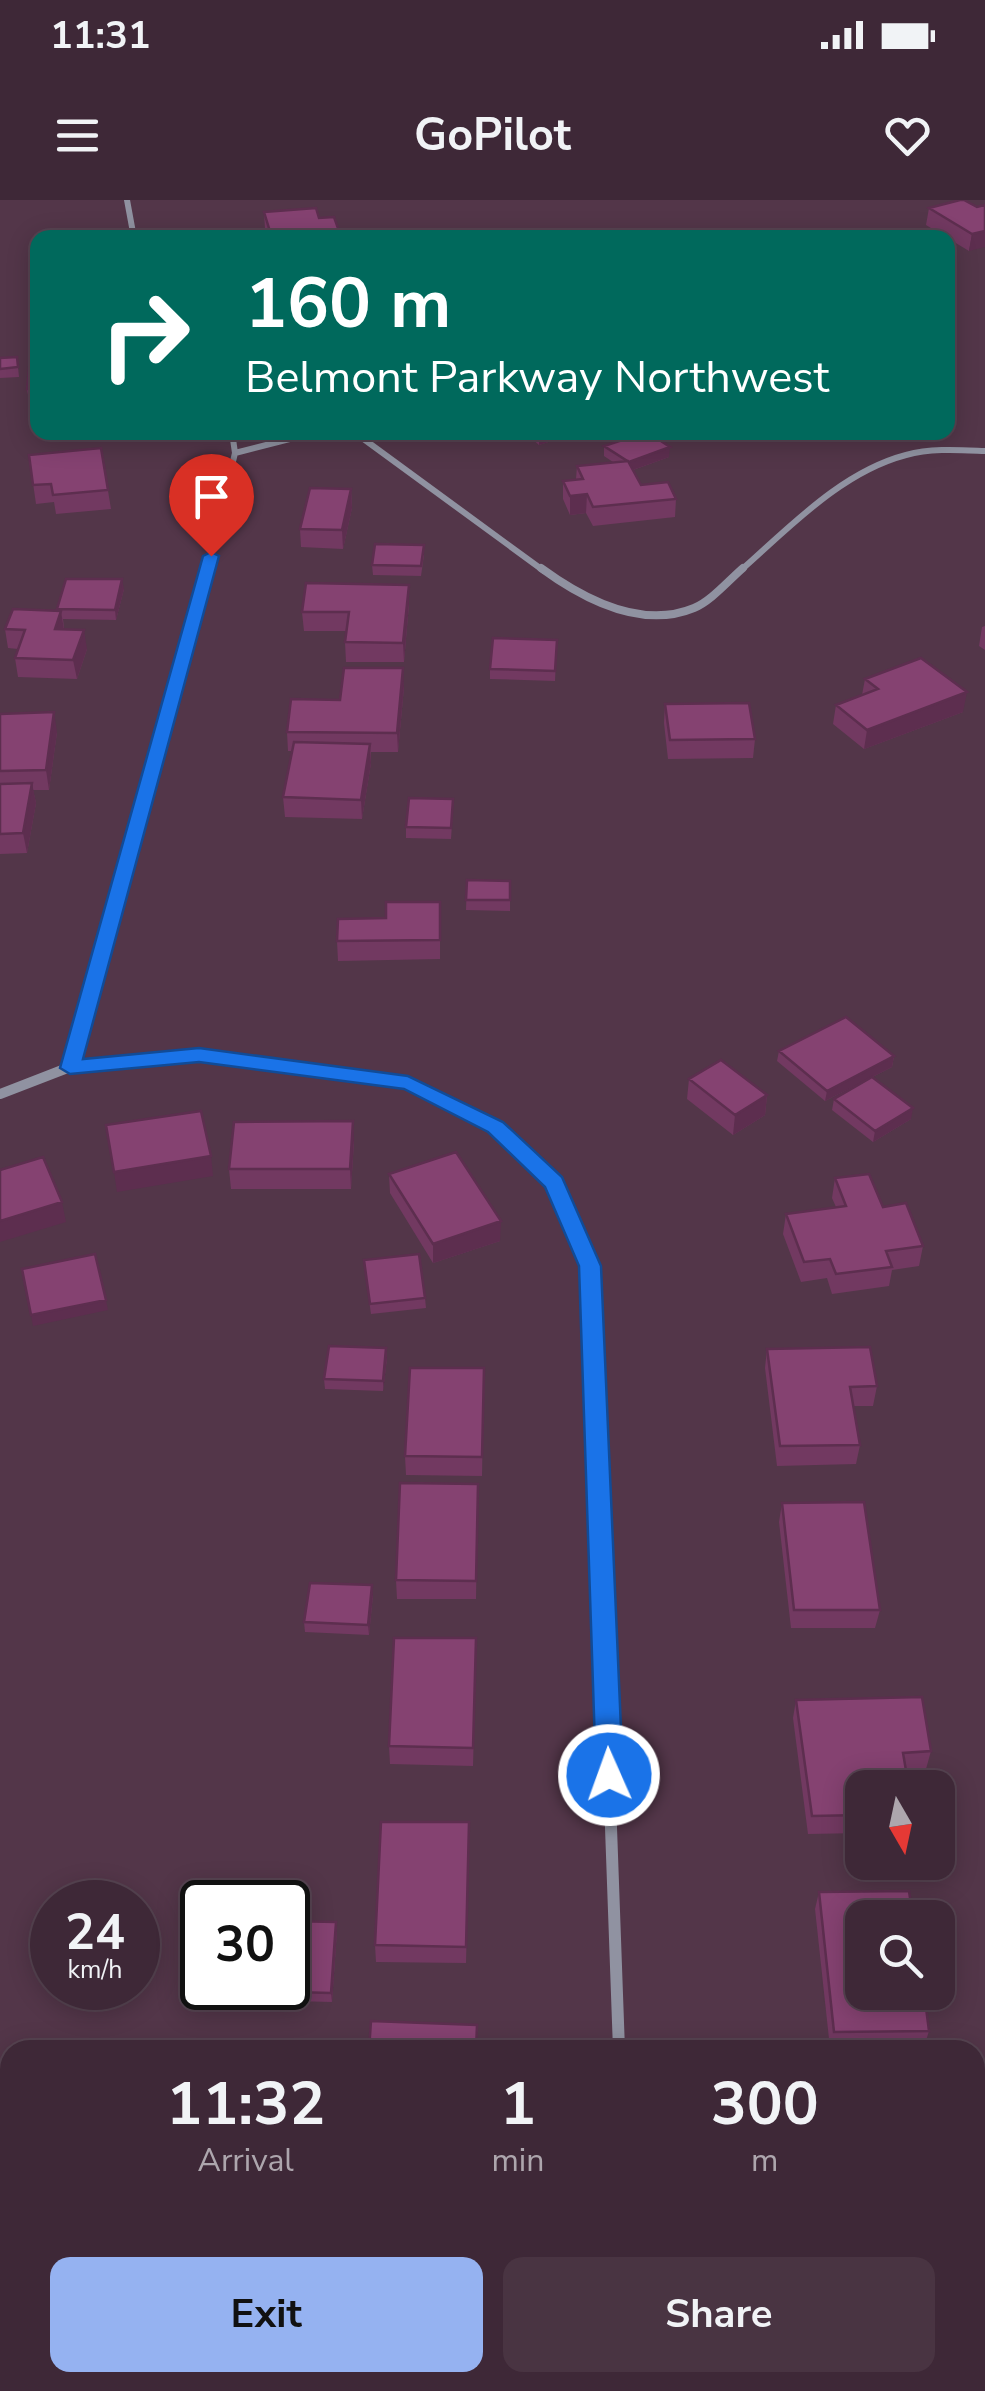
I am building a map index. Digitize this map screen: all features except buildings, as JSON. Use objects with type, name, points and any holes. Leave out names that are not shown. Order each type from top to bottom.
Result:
[{"type":"street","points":[[127,200],[133,230]]},
{"type":"street","points":[[70,1068],[211,556],[235,453],[233,440]]},
{"type":"street","points":[[235,453],[286,440]]},
{"type":"street","points":[[365,440],[598,606],[667,614],[695,608],[848,480],[895,458],[952,450],[985,451]]},
{"type":"street","points":[[0,1094],[70,1068],[199,1055],[408,1083],[495,1127],[554,1183],[590,1266],[620,2040]]},
{"type":"route","points":[[211,556],[70,1068],[199,1055],[408,1083],[495,1127],[554,1183],[590,1266],[609,1775]]}]
